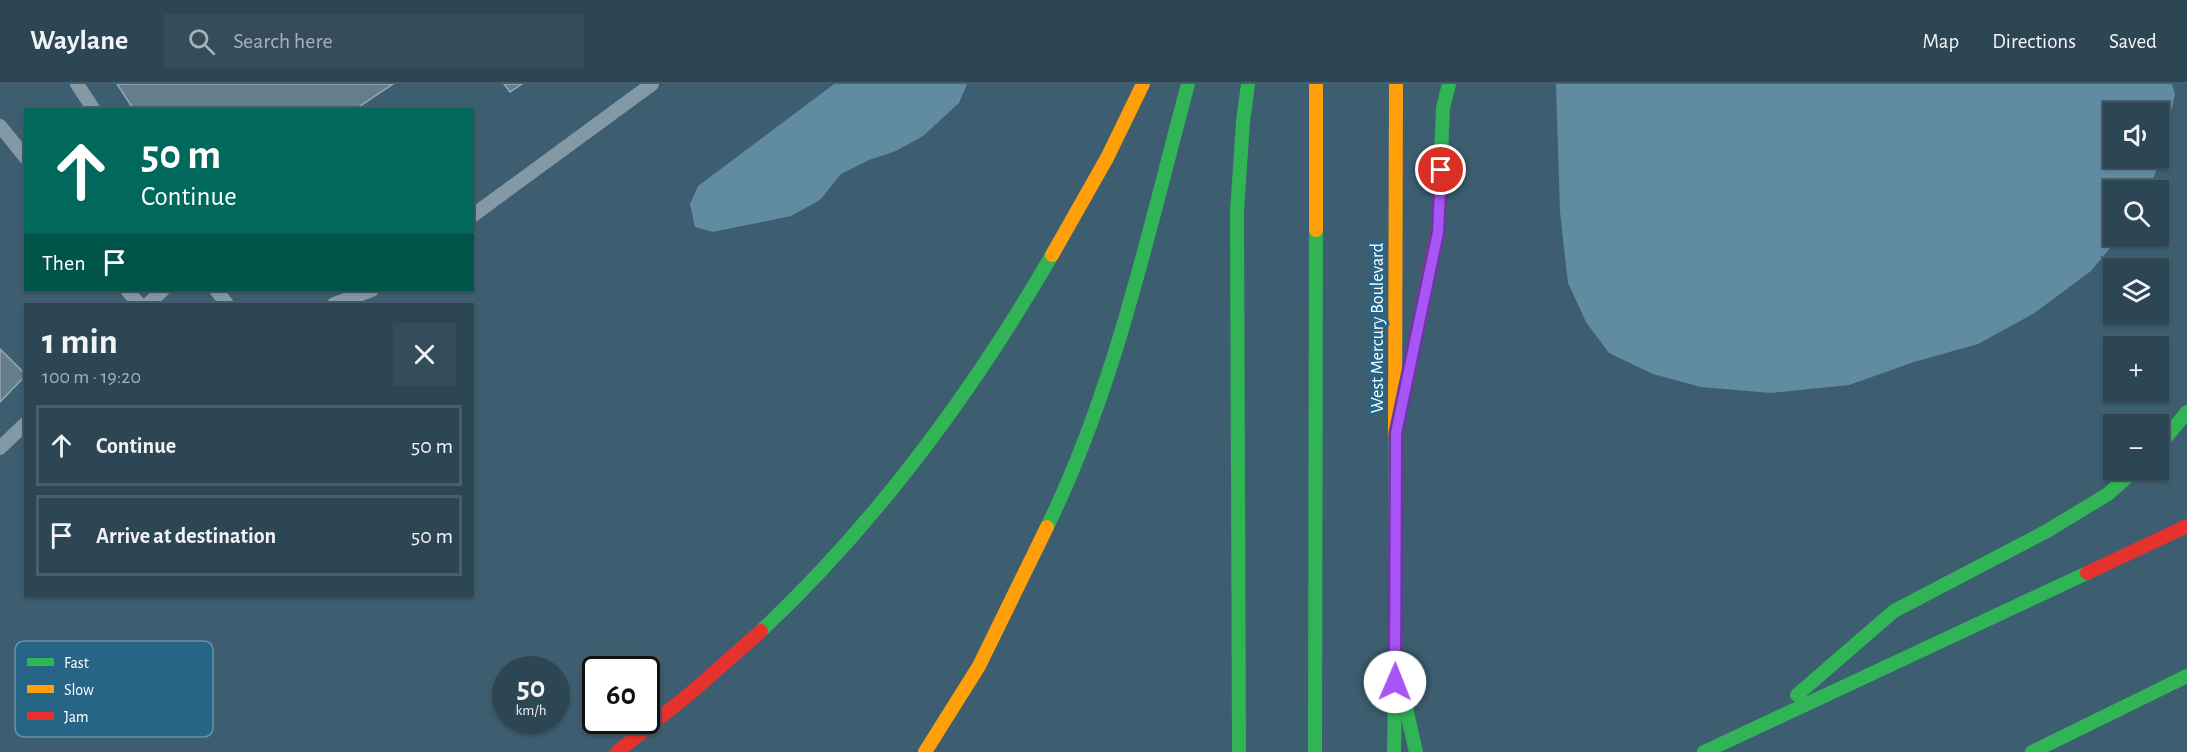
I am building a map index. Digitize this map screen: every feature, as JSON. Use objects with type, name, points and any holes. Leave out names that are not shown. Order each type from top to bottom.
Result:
[{"type":"main road","points":[[617,752],[695,690],[765,627],[830,560],[888,492],[957,403],[998,345],[1090,190],[1143,84]]},
{"type":"main road","points":[[925,752],[979,666],[1053,515],[1100,403],[1188,84]]},
{"type":"main road","points":[[1239,752],[1238,211],[1243,122],[1248,84]]},
{"type":"main road","points":[[1314,752],[1316,84]]},
{"type":"main road","name":"West Mercury Boulevard","points":[[1394,752],[1396,84]]},
{"type":"main road","points":[[1396,433],[1438,232],[1443,108],[1449,84]]},
{"type":"main road","points":[[2169,434],[2187,412]]},
{"type":"main road","points":[[1766,722],[1894,611],[2047,531],[2108,494],[2124,480]]},
{"type":"main road","points":[[1704,752],[2187,526]]},
{"type":"main road","points":[[1395,658],[1416,752]]},
{"type":"main road","points":[[2032,752],[2187,676]]},
{"type":"lane","points":[[77,84],[93,108]]},
{"type":"lane","points":[[474,215],[652,84]]},
{"type":"lane","points":[[0,126],[24,156]]},
{"type":"lane","points":[[128,291],[138,303]]},
{"type":"lane","points":[[149,303],[162,291]]},
{"type":"lane","points":[[337,303],[369,291]]},
{"type":"lane","points":[[0,448],[24,425]]},
{"type":"water","points":[[834,84],[967,84],[959,103],[923,136],[896,151],[869,160],[841,174],[820,200],[791,216],[713,232],[695,227],[690,204],[698,186]]},
{"type":"water","points":[[1556,84],[2172,84],[2175,94],[2169,121],[2169,102],[2103,102],[2103,168],[2157,168],[2152,180],[2103,180],[2103,246],[2112,246],[2091,271],[2033,314],[1978,344],[1914,362],[1849,385],[1771,393],[1701,387],[1653,374],[1609,353],[1586,322],[1568,283],[1560,212]]},
{"type":"building","points":[[117,84],[393,84],[357,108],[133,108]]},
{"type":"building","points":[[504,84],[522,84],[510,92]]},
{"type":"building","points":[[0,349],[24,373],[24,377],[0,402]]},
{"type":"traffic: fast","points":[[1047,527],[1071,474],[1111,365],[1144,253],[1188,84]]},
{"type":"traffic: fast","points":[[1239,752],[1237,211],[1248,84]]},
{"type":"traffic: fast","points":[[1438,228],[1443,108],[1449,84]]},
{"type":"traffic: fast","points":[[1315,752],[1316,230]]},
{"type":"traffic: fast","points":[[761,631],[844,546],[920,454],[989,356],[1052,255]]},
{"type":"traffic: fast","points":[[2169,434],[2187,412]]},
{"type":"traffic: fast","points":[[1395,433],[1395,659],[1416,752]]},
{"type":"traffic: fast","points":[[1797,695],[1894,611],[2047,531],[2108,494],[2124,480]]},
{"type":"traffic: fast","points":[[1704,752],[2087,573]]},
{"type":"traffic: fast","points":[[2032,752],[2187,676]]},
{"type":"traffic: fast","points":[[1394,752],[1395,688]]},
{"type":"traffic: slow","points":[[1052,255],[1107,158],[1143,84]]},
{"type":"traffic: slow","points":[[1316,84],[1316,230]]},
{"type":"traffic: slow","points":[[1395,433],[1396,84]]},
{"type":"traffic: slow","points":[[925,752],[979,666],[1047,527]]},
{"type":"traffic: jam","points":[[1410,366],[1438,228]]},
{"type":"traffic: jam","points":[[2087,573],[2187,526]]},
{"type":"traffic: jam","points":[[617,752],[693,691],[761,631]]},
{"type":"route","points":[[1395,682],[1396,433],[1438,232],[1441,170]]}]
